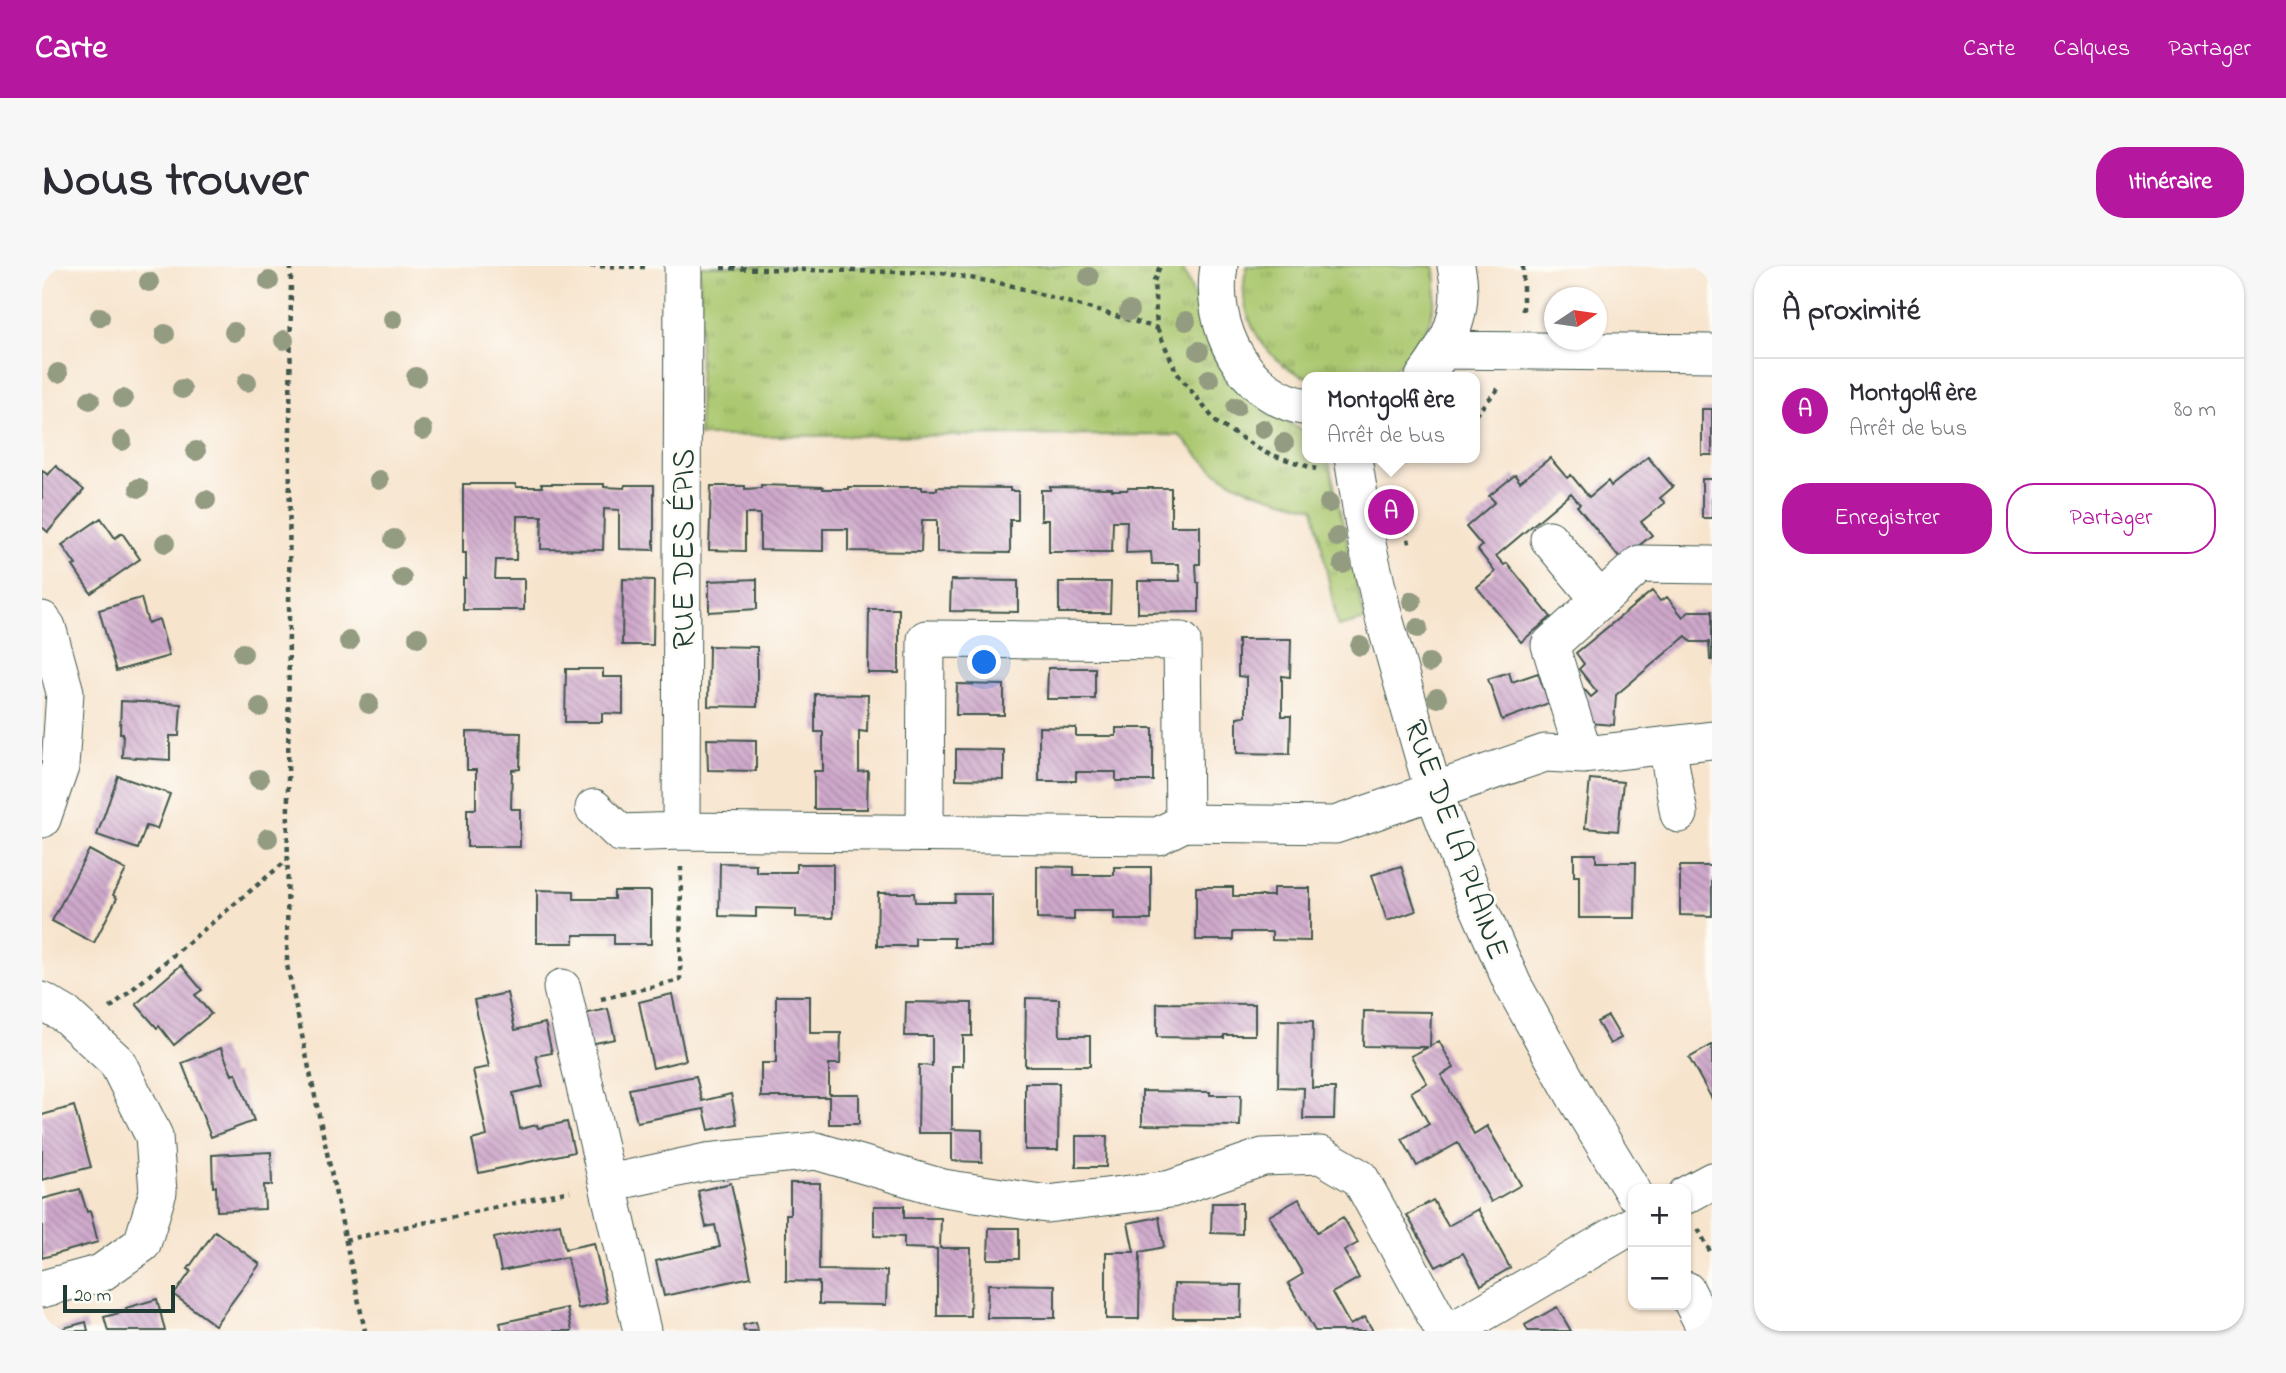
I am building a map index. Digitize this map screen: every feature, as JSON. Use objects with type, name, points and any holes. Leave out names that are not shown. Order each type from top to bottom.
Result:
[{"type":"street","points":[[1219,266],[1216,286],[1220,323],[1235,358],[1261,385],[1294,405],[1302,406]]},
{"type":"street","points":[[1456,266],[1460,281],[1457,317],[1434,364],[1712,353]]},
{"type":"street","name":"RUE DES ÉPIS","points":[[681,831],[683,267]]},
{"type":"street","name":"RUE DE LA PLAINE","points":[[1354,463],[1367,544],[1384,618],[1433,790],[1471,890],[1513,985],[1628,1184]]},
{"type":"street","points":[[1549,539],[1600,600]]},
{"type":"street","points":[[1584,755],[1550,645],[1640,564],[1712,565]]},
{"type":"street","points":[[42,620],[47,627],[65,692],[60,767],[42,819]]},
{"type":"street","points":[[925,833],[926,639],[1182,641],[1184,823]]},
{"type":"street","points":[[594,808],[620,834],[681,831],[1158,836],[1184,823],[1335,825],[1545,753],[1584,755],[1712,740]]},
{"type":"street","points":[[1667,745],[1679,814]]},
{"type":"street","points":[[565,998],[642,1331]]},
{"type":"street","points":[[42,1001],[66,1015],[117,1062],[155,1136],[158,1192],[142,1244],[101,1273],[42,1289]]},
{"type":"street","points":[[608,1183],[706,1161],[816,1151],[943,1188],[1047,1204],[1171,1189],[1263,1157],[1321,1155],[1360,1178],[1444,1331]]},
{"type":"street","points":[[1691,1192],[1712,1181]]},
{"type":"street","points":[[1452,1331],[1628,1228]]},
{"type":"street","points":[[1691,1300],[1707,1331]]},
{"type":"path","points":[[291,266],[287,964],[365,1331]]},
{"type":"path","points":[[590,266],[942,272],[1009,285],[1157,328],[1154,281],[1160,266]]},
{"type":"path","points":[[1394,463],[1396,476]]},
{"type":"path","points":[[1404,517],[1411,557]]},
{"type":"path","points":[[565,998],[680,980],[681,831]]},
{"type":"path","points":[[83,1031],[287,860]]},
{"type":"path","points":[[345,1240],[608,1183]]},
{"type":"green space","points":[[700,266],[1181,266],[1191,287],[1213,353],[1229,379],[1266,411],[1302,430],[1302,463],[1329,463],[1365,620],[1338,627],[1314,508],[1260,493],[1229,480],[1209,466],[1179,435],[699,436]]},
{"type":"green space","points":[[1247,266],[1434,266],[1436,286],[1426,328],[1410,354],[1395,368],[1388,372],[1302,372],[1302,375],[1275,358],[1255,331],[1244,299]]},
{"type":"building","points":[[1702,409],[1712,409],[1712,455],[1702,455]]},
{"type":"building","points":[[1648,457],[1673,487],[1660,498],[1665,503],[1641,522],[1652,535],[1621,560],[1577,506],[1580,504],[1571,493],[1496,556],[1504,565],[1507,563],[1551,617],[1521,642],[1477,587],[1495,572],[1478,550],[1482,546],[1466,527],[1495,502],[1489,496],[1515,475],[1520,482],[1550,458],[1567,478],[1571,475],[1589,497],[1608,481],[1611,486]]},
{"type":"building","points":[[56,466],[84,490],[48,532],[42,527],[42,470],[48,475]]},
{"type":"building","points":[[1702,479],[1712,479],[1712,518],[1702,518]]},
{"type":"building","points":[[463,484],[542,487],[541,484],[604,484],[604,487],[624,488],[625,485],[654,485],[654,550],[619,549],[619,510],[604,509],[603,550],[541,549],[542,516],[517,516],[516,560],[496,560],[495,579],[524,579],[524,610],[463,610],[466,553],[463,553]]},
{"type":"building","points":[[761,485],[823,489],[1010,488],[1010,491],[1018,491],[1018,520],[1010,520],[1010,553],[937,552],[937,520],[922,520],[921,552],[848,551],[848,529],[823,529],[823,551],[760,550],[760,514],[745,514],[745,551],[709,550],[711,486],[745,486],[745,489],[761,488]]},
{"type":"building","points":[[1050,487],[1112,490],[1171,488],[1171,526],[1200,526],[1200,564],[1196,564],[1199,612],[1138,613],[1138,581],[1180,581],[1179,564],[1152,564],[1151,552],[1126,553],[1127,521],[1113,521],[1112,552],[1049,552],[1049,520],[1041,520],[1041,490],[1050,490]]},
{"type":"building","points":[[101,518],[115,538],[122,533],[140,559],[91,593],[62,545]]},
{"type":"building","points":[[623,579],[654,580],[653,645],[622,645]]},
{"type":"building","points":[[757,579],[757,609],[709,612],[709,581]]},
{"type":"building","points":[[951,580],[1018,581],[1018,612],[950,611]]},
{"type":"building","points":[[1059,582],[1111,582],[1110,613],[1059,613]]},
{"type":"building","points":[[1652,591],[1660,601],[1667,597],[1683,617],[1690,611],[1712,611],[1712,660],[1709,642],[1691,642],[1686,636],[1616,695],[1614,725],[1588,723],[1579,694],[1584,689],[1591,697],[1597,692],[1579,669],[1584,664],[1576,653]]},
{"type":"building","points":[[141,598],[148,623],[159,619],[169,656],[116,671],[99,610]]},
{"type":"building","points":[[869,609],[899,609],[899,673],[868,673]]},
{"type":"building","points":[[1238,639],[1291,639],[1290,677],[1282,676],[1282,716],[1291,716],[1290,754],[1237,753],[1237,717],[1246,716],[1246,677],[1238,676]]},
{"type":"building","points":[[709,646],[757,647],[757,707],[708,706]]},
{"type":"building","points":[[1048,668],[1095,668],[1095,699],[1047,699]]},
{"type":"building","points":[[566,669],[603,669],[603,677],[623,677],[623,714],[602,713],[602,722],[565,722]]},
{"type":"building","points":[[1509,672],[1512,682],[1538,673],[1549,703],[1502,720],[1488,679]]},
{"type":"building","points":[[957,684],[1004,685],[1004,715],[956,715]]},
{"type":"building","points":[[815,694],[868,695],[867,732],[859,731],[859,772],[868,771],[867,809],[814,809],[814,771],[823,771],[823,732],[815,732]]},
{"type":"building","points":[[121,701],[181,704],[179,736],[170,736],[170,760],[122,757]]},
{"type":"building","points":[[1039,727],[1076,728],[1076,736],[1116,736],[1116,728],[1153,728],[1153,781],[1116,781],[1116,772],[1076,772],[1076,781],[1039,781]]},
{"type":"building","points":[[467,732],[521,733],[520,769],[512,770],[511,809],[520,809],[520,847],[467,847],[467,809],[476,809],[476,770],[467,770]]},
{"type":"building","points":[[707,739],[756,740],[756,771],[708,770]]},
{"type":"building","points":[[956,749],[1004,750],[1004,780],[956,779]]},
{"type":"building","points":[[118,776],[170,794],[157,829],[146,826],[138,849],[97,835]]},
{"type":"building","points":[[1590,779],[1623,782],[1618,831],[1585,828]]},
{"type":"building","points":[[89,850],[126,870],[113,895],[117,898],[94,943],[52,921]]},
{"type":"building","points":[[1574,854],[1596,854],[1596,862],[1636,862],[1635,918],[1579,918],[1579,876],[1574,876]]},
{"type":"building","points":[[720,863],[756,864],[756,872],[796,872],[796,864],[833,864],[833,918],[796,917],[796,909],[756,908],[756,917],[719,916]]},
{"type":"building","points":[[1037,866],[1074,867],[1074,875],[1114,875],[1114,867],[1151,867],[1151,920],[1114,920],[1114,911],[1074,911],[1074,920],[1037,919]]},
{"type":"building","points":[[1401,866],[1416,911],[1387,921],[1372,875]]},
{"type":"building","points":[[1680,866],[1712,866],[1712,916],[1680,915]]},
{"type":"building","points":[[1196,887],[1233,887],[1233,896],[1273,896],[1273,888],[1310,888],[1310,941],[1272,940],[1272,932],[1233,932],[1233,940],[1196,940]]},
{"type":"building","points":[[537,890],[574,891],[574,899],[614,899],[614,891],[651,891],[651,944],[614,944],[614,935],[574,935],[574,943],[537,943]]},
{"type":"building","points":[[878,893],[914,893],[915,902],[954,902],[955,894],[992,894],[992,947],[954,947],[954,938],[915,938],[915,946],[877,946]]},
{"type":"building","points":[[181,965],[202,990],[195,995],[211,1014],[174,1045],[136,1004]]},
{"type":"building","points":[[507,993],[515,1030],[545,1023],[552,1053],[536,1056],[543,1086],[513,1093],[520,1129],[567,1122],[574,1152],[479,1173],[472,1140],[487,1136],[473,1070],[489,1067],[474,1000]]},
{"type":"building","points":[[672,994],[686,1060],[653,1068],[639,1002]]},
{"type":"building","points":[[776,996],[810,996],[810,1033],[841,1033],[840,1064],[829,1064],[829,1094],[859,1094],[859,1124],[829,1124],[829,1097],[761,1097],[761,1063],[776,1063]]},
{"type":"building","points":[[1026,998],[1059,999],[1060,1036],[1090,1036],[1090,1066],[1025,1066]]},
{"type":"building","points":[[906,1002],[972,1003],[972,1036],[963,1036],[963,1066],[952,1066],[952,1129],[982,1130],[982,1162],[952,1161],[952,1133],[918,1133],[919,1065],[932,1066],[932,1036],[905,1036]]},
{"type":"building","points":[[1157,1003],[1255,1004],[1255,1035],[1224,1035],[1224,1038],[1157,1037]]},
{"type":"building","points":[[608,1009],[615,1039],[585,1045],[578,1015]]},
{"type":"building","points":[[1364,1011],[1431,1012],[1430,1046],[1439,1041],[1454,1068],[1441,1075],[1474,1134],[1487,1126],[1521,1185],[1491,1202],[1458,1143],[1417,1166],[1402,1139],[1429,1124],[1411,1092],[1427,1083],[1411,1056],[1428,1047],[1363,1046]]},
{"type":"building","points":[[1608,1016],[1621,1038],[1610,1044],[1597,1022]]},
{"type":"building","points":[[1279,1020],[1313,1021],[1312,1088],[1335,1088],[1334,1119],[1303,1119],[1304,1088],[1278,1087]]},
{"type":"building","points":[[1712,1045],[1712,1099],[1689,1058]]},
{"type":"building","points":[[221,1048],[232,1075],[236,1073],[254,1121],[211,1137],[182,1063]]},
{"type":"building","points":[[696,1076],[702,1101],[731,1094],[737,1124],[709,1130],[704,1109],[637,1122],[629,1089]]},
{"type":"building","points":[[1025,1083],[1059,1083],[1058,1150],[1025,1150]]},
{"type":"building","points":[[1142,1091],[1241,1095],[1240,1126],[1142,1125]]},
{"type":"building","points":[[74,1106],[91,1167],[42,1180],[42,1115]]},
{"type":"building","points":[[1076,1136],[1107,1136],[1106,1167],[1076,1167]]},
{"type":"building","points":[[271,1152],[272,1185],[264,1185],[265,1209],[217,1211],[212,1155]]},
{"type":"building","points":[[731,1183],[751,1277],[664,1296],[656,1261],[720,1247],[715,1225],[706,1227],[698,1191]]},
{"type":"building","points":[[790,1183],[820,1183],[819,1270],[887,1271],[886,1305],[819,1304],[819,1282],[786,1281],[786,1214],[790,1214]]},
{"type":"building","points":[[80,1189],[87,1212],[90,1211],[98,1242],[42,1258],[42,1199]]},
{"type":"building","points":[[1299,1199],[1317,1232],[1343,1217],[1358,1243],[1344,1251],[1359,1278],[1332,1293],[1350,1325],[1365,1317],[1373,1331],[1315,1331],[1288,1283],[1303,1274],[1269,1216]]},
{"type":"building","points":[[1433,1200],[1448,1226],[1478,1209],[1510,1268],[1481,1285],[1463,1253],[1436,1267],[1407,1215]]},
{"type":"building","points":[[1212,1203],[1242,1203],[1242,1234],[1211,1233]]},
{"type":"building","points":[[874,1206],[904,1206],[904,1218],[941,1218],[940,1248],[971,1248],[970,1316],[937,1316],[937,1249],[904,1248],[904,1237],[874,1236]]},
{"type":"building","points":[[1159,1217],[1164,1247],[1140,1252],[1139,1319],[1106,1319],[1106,1252],[1134,1252],[1128,1223]]},
{"type":"building","points":[[560,1224],[565,1249],[594,1243],[607,1302],[578,1309],[567,1257],[501,1271],[494,1238]]},
{"type":"building","points":[[989,1228],[1019,1228],[1019,1259],[988,1259]]},
{"type":"building","points":[[215,1231],[260,1264],[215,1325],[174,1295],[191,1271],[188,1269]]},
{"type":"building","points":[[988,1284],[1055,1285],[1055,1318],[987,1318]]},
{"type":"building","points":[[1174,1284],[1242,1285],[1241,1318],[1173,1318]]},
{"type":"building","points":[[157,1299],[165,1331],[108,1331],[104,1317]]},
{"type":"building","points":[[1557,1307],[1571,1331],[1528,1331],[1525,1325]]},
{"type":"building","points":[[567,1308],[572,1331],[502,1331],[500,1323]]},
{"type":"building","points":[[86,1322],[88,1331],[56,1331],[56,1330]]},
{"type":"building","points":[[756,1322],[758,1331],[744,1331],[743,1325]]},
{"type":"place","name":"Montgolfière","points":[[1391,512]]}]
